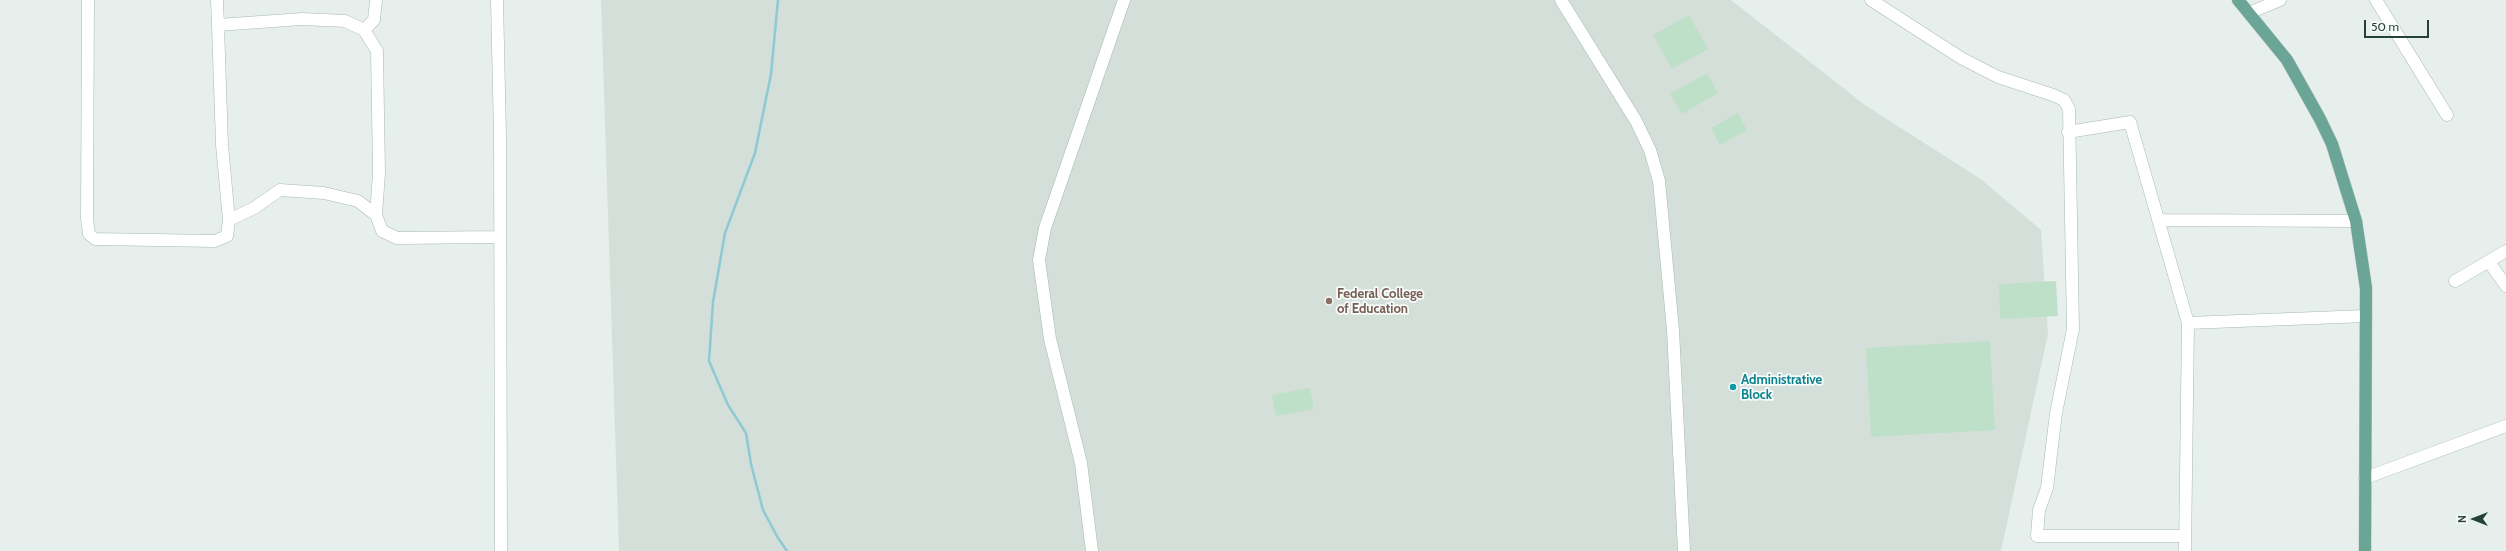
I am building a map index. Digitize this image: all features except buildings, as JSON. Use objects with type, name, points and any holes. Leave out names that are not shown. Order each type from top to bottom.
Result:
[{"type":"main road","points":[[2238,0],[2287,60],[2320,119],[2332,144],[2356,221],[2363,257],[2366,316],[2365,551]]},
{"type":"street","points":[[88,0],[87,219],[89,234],[95,239],[215,241],[227,236],[229,220],[222,145],[217,0]]},
{"type":"street","points":[[364,30],[374,20],[376,0]]},
{"type":"street","points":[[497,0],[500,237],[500,551]]},
{"type":"street","points":[[1092,551],[1081,463],[1050,339],[1039,260],[1045,228],[1124,0]]},
{"type":"street","points":[[1561,0],[1636,121],[1650,150],[1659,181],[1673,330],[1684,551]]},
{"type":"street","points":[[1871,0],[1961,58],[1998,77],[2064,100],[2069,109],[2068,132],[2073,329],[2056,413],[2047,488],[2039,510],[2038,536],[2185,536]]},
{"type":"street","points":[[2249,14],[2280,0]]},
{"type":"street","points":[[2376,0],[2447,115]]},
{"type":"street","points":[[218,25],[302,19],[345,20],[364,30],[377,51],[380,173],[376,215],[382,231],[397,238],[500,237]]},
{"type":"street","points":[[2068,132],[2130,122],[2188,323],[2185,551]]},
{"type":"street","points":[[229,220],[254,208],[280,190],[324,193],[358,201],[376,215]]},
{"type":"street","points":[[2158,220],[2356,221]]},
{"type":"street","points":[[2455,282],[2506,251]]},
{"type":"street","points":[[2489,262],[2506,286]]},
{"type":"street","points":[[2188,323],[2366,316]]},
{"type":"street","points":[[2365,478],[2506,426]]},
{"type":"shaded area","name":"Federal College of Education","points":[[601,0],[1731,0],[1865,105],[1982,180],[2041,230],[2048,334],[2001,551],[619,551]]},
{"type":"green space","points":[[1689,15],[1708,49],[1672,69],[1653,35]]},
{"type":"green space","points":[[1707,73],[1718,93],[1682,114],[1670,94]]},
{"type":"green space","points":[[1738,113],[1747,130],[1720,145],[1711,128]]},
{"type":"green space","points":[[2056,281],[2058,316],[2000,319],[1999,284]]},
{"type":"green space","points":[[1990,341],[1995,430],[1871,437],[1866,348]]},
{"type":"green space","points":[[1310,388],[1314,409],[1276,416],[1272,395]]},
{"type":"waterway","points":[[778,0],[771,74],[755,153],[725,233],[713,302],[709,361],[728,405],[746,433],[751,464],[763,510],[787,551]]},
{"type":"place","name":"Federal College of Education","points":[[1329,301]]},
{"type":"place","name":"Administrative Block","points":[[1733,387]]}]
